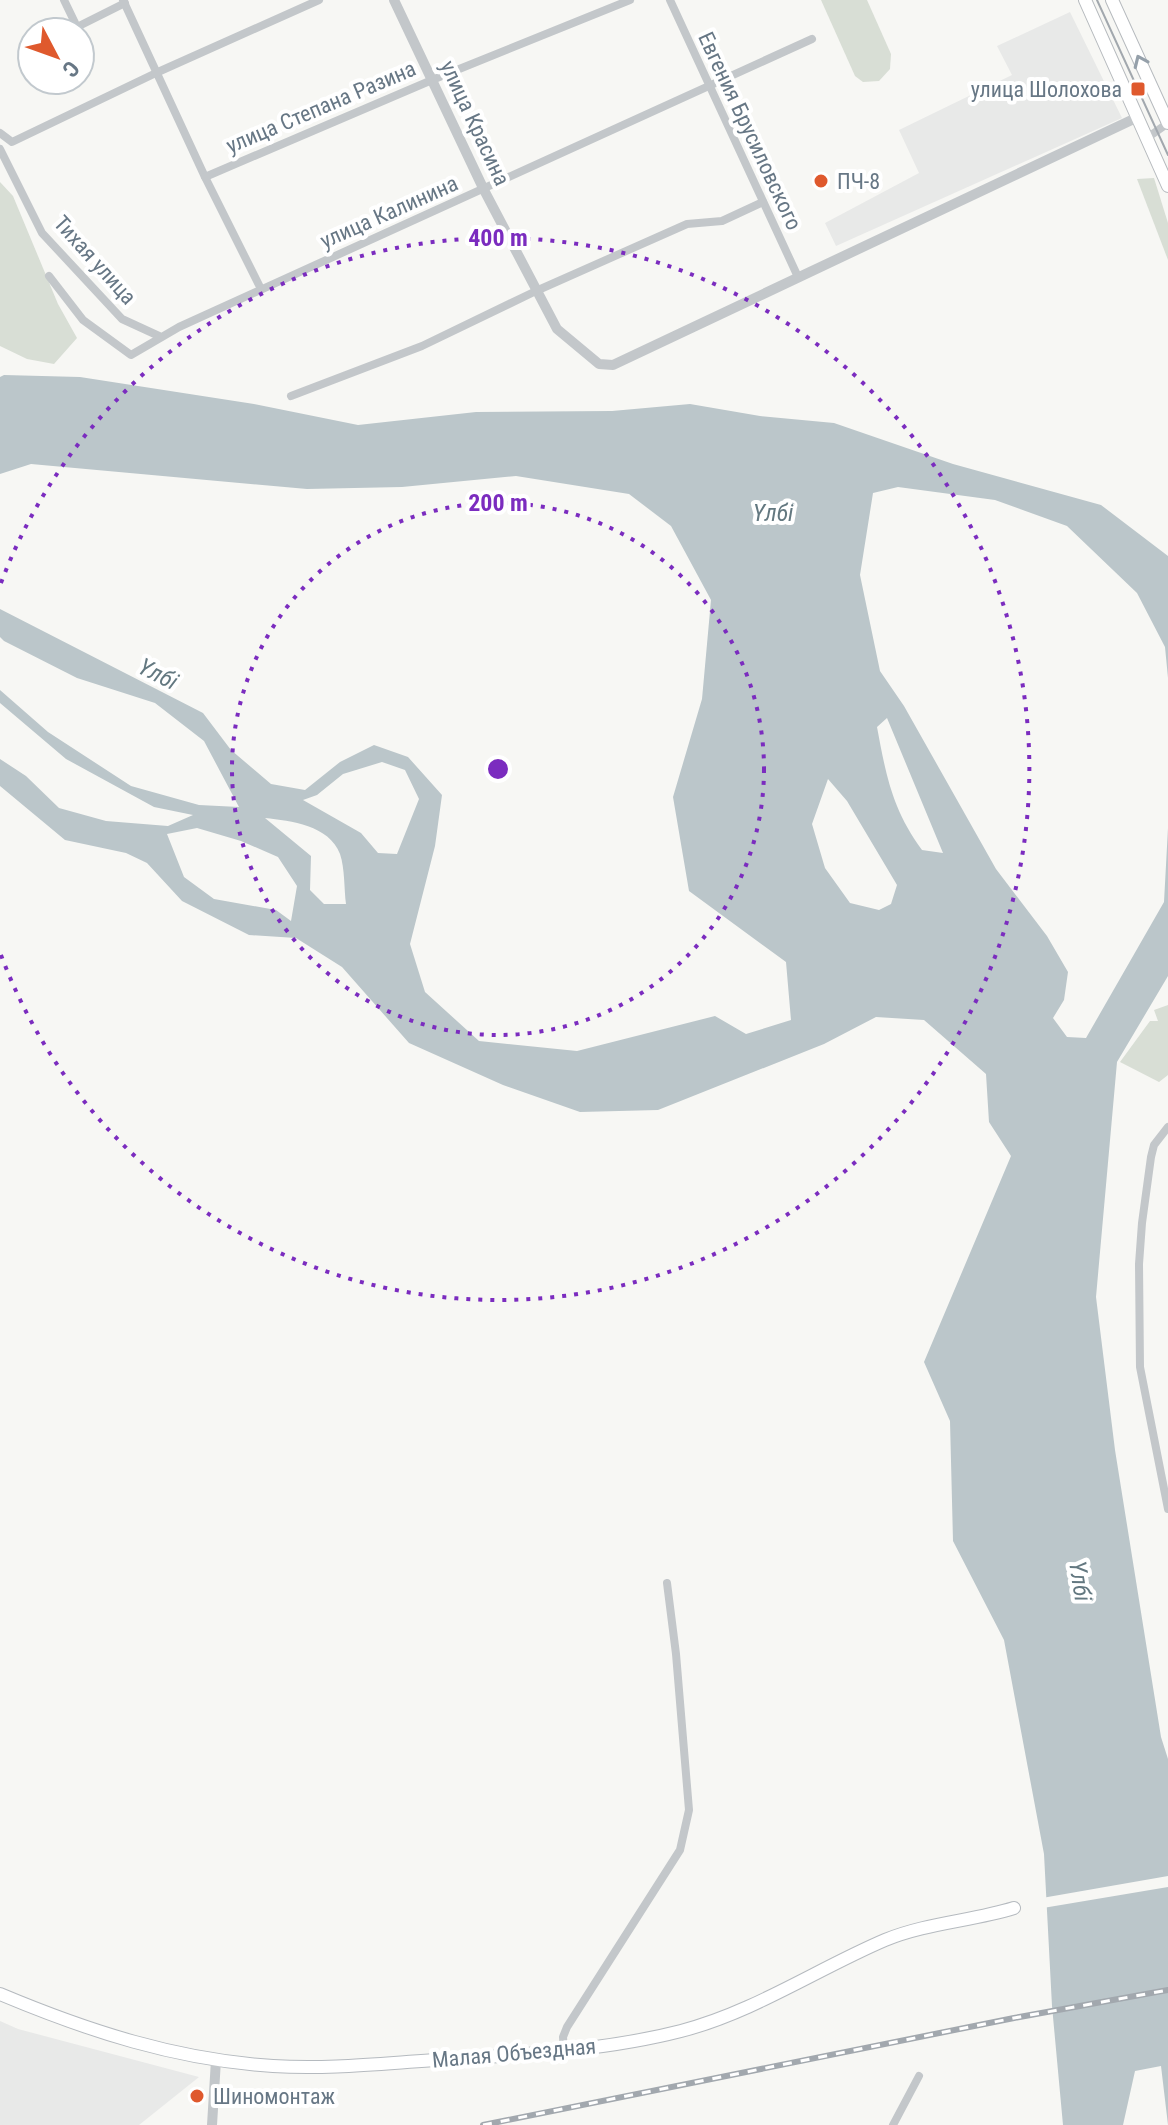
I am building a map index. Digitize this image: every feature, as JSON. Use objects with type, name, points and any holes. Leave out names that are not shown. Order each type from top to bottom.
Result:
[{"type":"main road","points":[[1085,0],[1168,186]]},
{"type":"main road","points":[[1112,0],[1168,123]]},
{"type":"main road","name":"Малая Объездная","points":[[0,1994],[99,2033],[144,2046],[216,2060],[276,2067],[564,2051],[683,2030],[746,2007],[888,1939],[1014,1908]]},
{"type":"street","points":[[64,0],[77,27],[124,1],[205,177],[261,289]]},
{"type":"street","points":[[0,133],[12,142],[319,0]]},
{"type":"street","name":"улица Красина","points":[[394,0],[484,190],[557,329],[599,364],[613,365],[798,277]]},
{"type":"street","name":"улица Степана Разина","points":[[205,177],[630,0]]},
{"type":"street","name":"Евгения Брусиловского","points":[[670,0],[798,277]]},
{"type":"street","name":"улица Калинина","points":[[49,276],[83,320],[131,355],[159,336],[812,39]]},
{"type":"street","points":[[798,277],[1138,117]]},
{"type":"street","points":[[1147,138],[1168,123]]},
{"type":"street","name":"Тихая улица","points":[[0,149],[42,233],[122,319],[159,336]]},
{"type":"street","points":[[291,396],[422,346],[687,224],[722,221],[763,202]]},
{"type":"street","points":[[1168,1127],[1154,1145],[1151,1157],[1139,1264],[1140,1367],[1168,1509]]},
{"type":"street","points":[[564,2051],[563,2037],[567,2027],[680,1850],[689,1810],[667,1583]]},
{"type":"street","points":[[212,2125],[216,2060]]},
{"type":"street","points":[[893,2125],[919,2076]]},
{"type":"shaded area","points":[[821,0],[867,0],[891,54],[890,69],[879,81],[863,82],[855,76]]},
{"type":"shaded area","points":[[1070,12],[1122,118],[836,246],[825,223],[919,173],[899,130],[1012,75],[997,46]]},
{"type":"shaded area","points":[[1154,178],[1168,223],[1168,260],[1137,179]]},
{"type":"shaded area","points":[[0,182],[13,196],[58,304],[77,338],[54,364],[27,359],[0,346]]},
{"type":"shaded area","points":[[1168,1005],[1168,1075],[1159,1082],[1120,1062],[1150,1021],[1158,1021],[1154,1010]]},
{"type":"shaded area","points":[[0,2021],[18,2029],[199,2077],[139,2125],[0,2125]]},
{"type":"water","name":"Үлбі","points":[[0,377],[80,377],[254,404],[358,425],[476,412],[612,411],[690,404],[760,416],[834,423],[953,464],[1101,505],[1168,556],[1168,678],[1165,647],[1137,593],[1067,526],[995,500],[898,487],[873,493],[860,575],[880,671],[904,706],[996,869],[1047,936],[1068,972],[1064,1000],[1053,1018],[1067,1037],[1086,1038],[1164,902],[1168,828],[1168,976],[1117,1062],[1096,1297],[1115,1450],[1161,1737],[1168,1759],[1168,2125],[1161,2066],[1135,2071],[1123,2125],[1063,2125],[1052,2006],[1044,1854],[1004,1640],[953,1541],[950,1421],[924,1362],[1011,1156],[989,1122],[986,1074],[924,1020],[876,1017],[824,1044],[658,1110],[580,1112],[503,1085],[409,1043],[342,967],[296,938],[249,935],[182,901],[147,863],[126,853],[65,840],[0,786],[0,759],[26,776],[59,808],[106,821],[168,826],[193,815],[154,807],[66,759],[0,703],[0,690],[48,732],[131,786],[199,805],[239,807],[204,741],[155,703],[77,678],[4,641],[0,637],[0,609],[203,713],[231,750],[271,784],[305,790],[340,762],[374,745],[408,757],[442,795],[435,846],[410,944],[425,992],[479,1041],[577,1051],[715,1016],[746,1034],[791,1020],[786,962],[689,891],[673,797],[702,699],[711,600],[671,526],[629,494],[516,476],[402,487],[307,489],[31,464],[0,474]],"holes":[[[887,718],[943,853],[922,850],[904,820],[887,776],[877,727]],[[382,762],[405,770],[419,799],[397,854],[378,853],[361,833],[303,800],[317,795],[343,774]],[[828,779],[847,801],[897,885],[891,904],[879,910],[850,903],[825,868],[812,824]],[[265,818],[308,826],[335,844],[342,860],[346,904],[324,904],[310,890],[311,856]],[[197,828],[241,841],[278,857],[297,886],[291,921],[276,910],[214,899],[184,877],[167,834]]]},
{"type":"pier","points":[[1168,1876],[1168,1887],[1043,1908],[1042,1898]]},
{"type":"tram line","points":[[1097,0],[1168,155]]},
{"type":"railway","points":[[483,2125],[1168,1990]]},
{"type":"place","name":"улица Шолохова","points":[[1138,89]]},
{"type":"place","name":"ПЧ-8","points":[[821,181]]},
{"type":"place","name":"Шиномонтаж","points":[[197,2096]]}]
